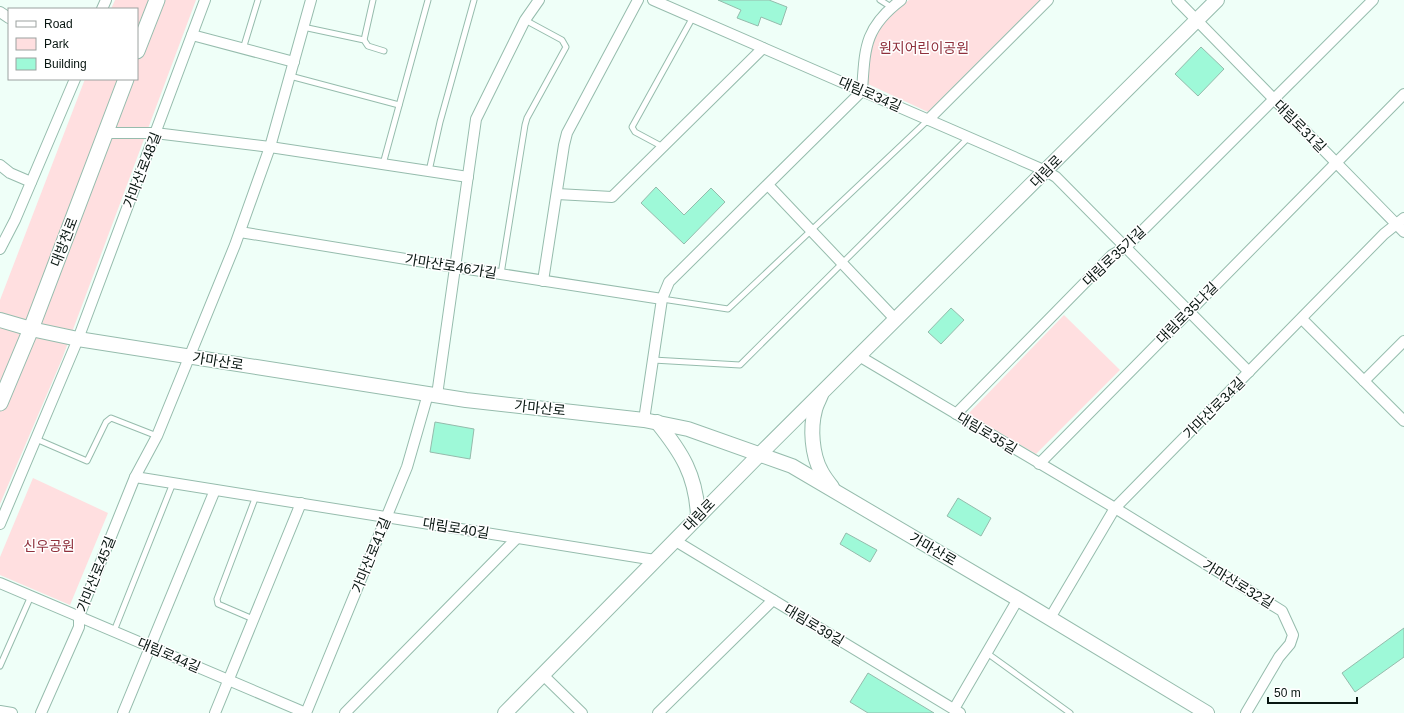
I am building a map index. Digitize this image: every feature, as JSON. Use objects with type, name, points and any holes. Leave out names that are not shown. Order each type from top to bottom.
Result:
[{"type":"main road","points":[[138,48],[157,0]]},
{"type":"main road","name":"대림로","points":[[505,713],[674,540],[1217,0]]},
{"type":"main road","name":"대방천로","points":[[0,403],[31,329],[126,80]]},
{"type":"main road","name":"가마산로","points":[[0,320],[31,329],[78,339],[190,357],[466,400],[650,421],[688,428],[792,466],[1050,618],[1207,713]]},
{"type":"main road","points":[[823,392],[815,410],[813,426],[814,441],[816,458],[821,471],[834,490]]},
{"type":"main road","points":[[650,421],[676,446],[687,466],[695,489],[698,516]]},
{"type":"street","name":"가마산로48길","points":[[0,524],[78,339],[205,0]]},
{"type":"street","name":"가마산로45길","points":[[41,713],[79,627],[79,616],[135,477],[157,436],[240,232],[270,147],[311,0]]},
{"type":"street","points":[[432,394],[455,267],[476,119],[526,20],[539,0]]},
{"type":"street","points":[[543,281],[567,133],[638,0]]},
{"type":"street","name":"대림로34길","points":[[653,0],[969,137],[1046,171],[1056,177],[1249,372]]},
{"type":"street","points":[[650,421],[653,360],[662,299],[669,282],[862,91],[866,42],[876,24],[891,7],[901,0]]},
{"type":"street","points":[[928,120],[1048,0]]},
{"type":"street","points":[[1177,0],[1196,21]]},
{"type":"street","name":"대림로35가길","points":[[956,414],[1112,255],[1126,247],[1373,0]]},
{"type":"street","name":"대림로31길","points":[[1196,21],[1336,163],[1400,221],[1404,232]]},
{"type":"street","points":[[192,35],[294,62]]},
{"type":"street","points":[[557,194],[612,197],[763,48]]},
{"type":"street","points":[[0,249],[15,220],[75,80]]},
{"type":"street","name":"대림로35나길","points":[[1039,464],[1404,94]]},
{"type":"street","points":[[106,133],[155,133],[270,147],[468,177]]},
{"type":"street","points":[[0,165],[10,173],[31,182]]},
{"type":"street","points":[[768,185],[896,320]]},
{"type":"street","name":"가마산로34길","points":[[1050,618],[1115,508],[1384,234],[1400,221]]},
{"type":"street","name":"가마산로46가길","points":[[240,232],[662,299]]},
{"type":"street","points":[[1302,318],[1404,421]]},
{"type":"street","points":[[1364,381],[1404,341]]},
{"type":"street","name":"대림로35길","points":[[859,356],[1115,508]]},
{"type":"street","name":"가마산로41길","points":[[306,713],[407,467],[432,394]]},
{"type":"street","name":"대림로40길","points":[[135,477],[655,560]]},
{"type":"street","points":[[123,713],[215,490]]},
{"type":"street","points":[[215,713],[301,503]]},
{"type":"street","name":"가마산로32길","points":[[1115,508],[1282,611],[1293,635],[1290,644],[1279,657],[1246,713]]},
{"type":"street","points":[[345,713],[517,538]]},
{"type":"street","name":"대림로39길","points":[[674,540],[957,711],[1018,599]]},
{"type":"street","name":"대림로44길","points":[[0,583],[306,713]]},
{"type":"street","points":[[658,713],[772,600]]},
{"type":"street","points":[[543,675],[582,713]]},
{"type":"street","points":[[0,711],[12,713]]},
{"type":"lane","points":[[243,49],[258,0]]},
{"type":"lane","points":[[364,40],[373,0]]},
{"type":"lane","points":[[383,164],[428,0]]},
{"type":"lane","points":[[429,171],[440,122],[474,0]]},
{"type":"lane","points":[[880,0],[891,7]]},
{"type":"lane","points":[[663,146],[635,132],[632,127],[693,17]]},
{"type":"lane","points":[[501,274],[527,118],[566,47],[562,40],[526,20]]},
{"type":"lane","points":[[304,27],[364,40],[368,46],[384,51]]},
{"type":"lane","points":[[290,76],[399,105]]},
{"type":"lane","points":[[662,299],[728,309],[928,120]]},
{"type":"lane","points":[[653,360],[740,365],[969,137]]},
{"type":"lane","points":[[36,439],[87,461],[106,422],[111,418],[157,436]]},
{"type":"lane","points":[[114,631],[173,483]]},
{"type":"lane","points":[[253,619],[218,604],[217,599],[256,496]]},
{"type":"lane","points":[[0,666],[31,596]]},
{"type":"lane","points":[[987,654],[1070,713]]},
{"type":"green space","points":[[115,0],[196,0],[62,359],[0,504],[0,300],[85,80],[138,80],[138,8],[111,8]]},
{"type":"green space","name":"원지어린이공원","points":[[909,0],[1040,0],[928,112],[868,84],[867,56],[869,47],[882,24],[888,17]]},
{"type":"green space","points":[[1064,315],[1120,370],[1036,454],[968,414]]},
{"type":"green space","name":"신우공원","points":[[33,478],[108,513],[70,605],[0,575],[0,557]]},
{"type":"building","points":[[718,0],[769,0],[787,7],[781,25],[761,17],[758,26],[737,18],[741,10]]},
{"type":"building","points":[[1201,47],[1224,69],[1198,96],[1175,74]]},
{"type":"building","points":[[656,187],[684,215],[711,188],[725,202],[684,244],[641,203]]},
{"type":"building","points":[[951,308],[964,320],[941,344],[928,332]]},
{"type":"building","points":[[435,422],[474,429],[470,459],[430,452]]},
{"type":"building","points":[[958,498],[991,518],[981,536],[947,516]]},
{"type":"building","points":[[846,533],[877,550],[870,562],[840,544]]},
{"type":"building","points":[[1404,628],[1404,657],[1355,692],[1342,673]]},
{"type":"building","points":[[868,673],[934,713],[868,713],[850,702]]}]
